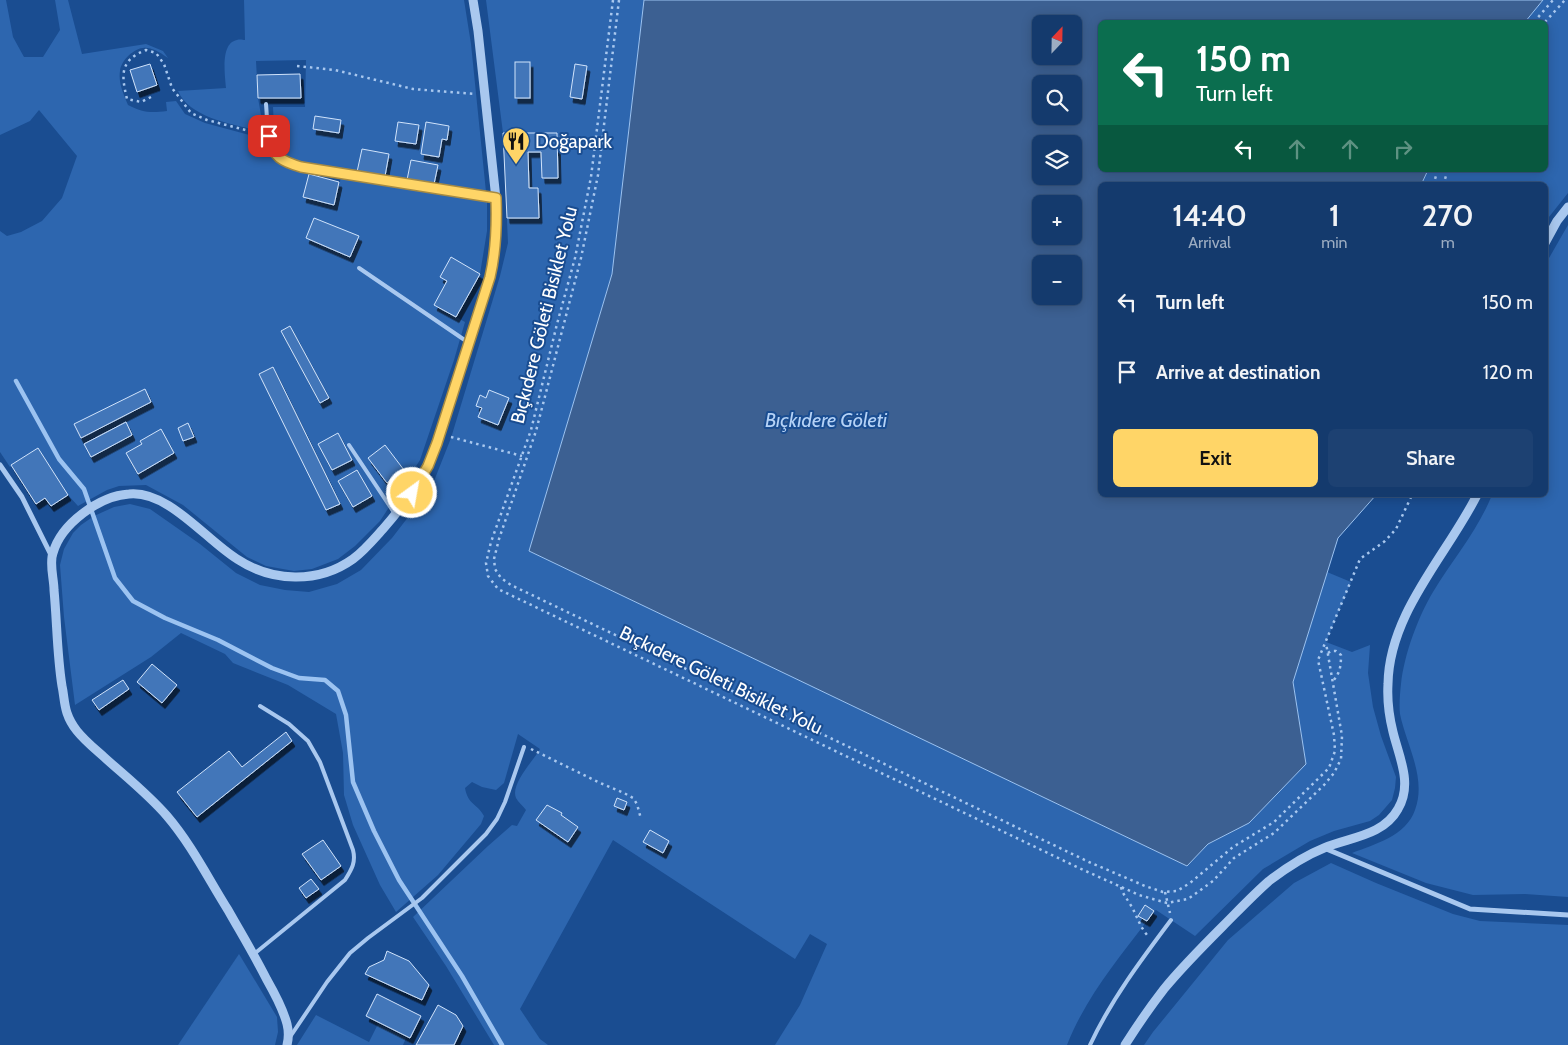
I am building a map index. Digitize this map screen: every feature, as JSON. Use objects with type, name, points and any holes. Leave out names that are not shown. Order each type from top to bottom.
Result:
[{"type":"street","points":[[52,555],[66,528],[83,512],[111,498],[128,494],[140,494],[176,510],[236,558],[264,572],[295,578],[312,576],[352,559],[364,549],[395,515],[412,493],[428,466],[440,434],[493,261],[497,223],[496,198],[486,94],[473,0]]},
{"type":"street","points":[[1548,238],[1557,221],[1568,207]]},
{"type":"street","points":[[0,465],[22,497],[52,555],[60,675],[66,712],[70,721],[86,741],[166,815],[186,842],[254,954],[277,998],[287,1022],[288,1043]]},
{"type":"street","points":[[1125,1045],[1165,988],[1244,904],[1269,882],[1299,860],[1324,848],[1378,829],[1390,820],[1399,808],[1406,780],[1388,704],[1390,660],[1401,625],[1421,585],[1476,497]]},
{"type":"street","points":[[1324,848],[1470,909],[1568,915]]},
{"type":"lane","points":[[266,104],[270,146],[278,157],[291,164],[496,198]]},
{"type":"lane","points":[[359,268],[469,343]]},
{"type":"lane","points":[[349,444],[395,515]]},
{"type":"lane","points":[[254,954],[346,880],[355,859],[320,762],[308,741],[289,724],[260,706]]},
{"type":"lane","points":[[288,1043],[327,982],[350,953],[422,898],[486,834],[497,819],[505,802],[524,747]]},
{"type":"lane","points":[[1090,1045],[1100,1024],[1139,962],[1171,920]]},
{"type":"path","name":"Bıçkıdere Göleti Bisiklet Yolu","points":[[613,0],[591,177],[577,249],[531,430],[491,542],[486,563],[488,576],[498,589],[1121,887],[1139,895],[1167,902],[1188,899],[1213,881],[1234,858],[1274,833],[1334,773],[1341,759],[1342,736],[1326,642]]},
{"type":"path","points":[[619,0],[598,175],[581,258],[536,431],[498,539],[494,559],[495,569],[500,578],[511,585],[672,664],[1089,862],[1145,886],[1165,892],[1177,891],[1190,883],[1233,847],[1274,822],[1329,768],[1335,751],[1334,735],[1318,660],[1360,559],[1384,541],[1396,529],[1411,497]]},
{"type":"path","points":[[1536,20],[1553,0]]},
{"type":"path","points":[[1547,20],[1565,0]]},
{"type":"path","points":[[151,97],[142,102],[127,99],[124,84],[123,68],[129,59],[146,50],[156,53],[164,64],[172,88],[191,112],[207,120],[269,136]]},
{"type":"path","points":[[297,66],[335,70],[413,89],[446,93],[486,94]]},
{"type":"path","points":[[440,434],[522,456]]},
{"type":"path","points":[[1328,654],[1331,651],[1336,651],[1341,655],[1341,665],[1333,681]]},
{"type":"path","points":[[524,747],[633,798],[637,804],[641,819]]},
{"type":"path","points":[[1121,887],[1123,896],[1130,904],[1141,928],[1154,942]]},
{"type":"path","points":[[1165,892],[1171,920]]},
{"type":"shaded area","points":[[0,0],[6,0],[13,37],[24,57],[43,57],[60,30],[55,0],[68,0],[82,54],[146,44],[163,51],[168,58],[153,49],[143,48],[134,51],[123,62],[120,80],[128,105],[138,110],[161,112],[167,111],[166,102],[176,101],[185,114],[205,123],[264,139],[270,155],[280,164],[292,170],[309,174],[304,197],[334,207],[341,177],[487,202],[487,231],[480,274],[456,317],[465,322],[420,460],[380,521],[355,546],[338,559],[312,569],[294,571],[266,566],[247,557],[183,505],[146,485],[119,486],[107,490],[78,506],[68,495],[38,448],[10,467],[0,452],[0,231],[7,236],[21,232],[42,221],[62,198],[77,156],[39,110],[30,121],[0,135]]},
{"type":"shaded area","points":[[244,0],[464,0],[471,44],[486,192],[302,163],[284,154],[279,148],[274,135],[273,107],[305,107],[306,60],[256,61],[258,98],[264,132],[215,119],[203,114],[184,101],[178,91],[226,88],[225,60],[228,47],[232,42],[245,40]]},
{"type":"shaded area","points":[[486,0],[644,0],[612,274],[529,551],[1187,866],[1208,844],[1249,823],[1306,764],[1293,682],[1327,572],[1351,582],[1326,642],[1352,652],[1370,645],[1368,673],[1373,707],[1396,777],[1392,800],[1379,815],[1370,821],[1334,831],[1310,841],[1263,869],[1195,936],[1156,910],[1154,911],[1145,905],[1138,916],[1147,921],[1092,996],[1067,1045],[775,1045],[800,1005],[827,944],[810,934],[795,959],[613,840],[520,1009],[540,1039],[548,1045],[494,1045],[446,966],[413,917],[512,825],[517,826],[526,810],[516,798],[516,786],[540,749],[518,734],[504,783],[496,790],[482,787],[472,782],[465,788],[470,801],[484,816],[481,824],[438,875],[396,912],[380,885],[353,825],[344,795],[343,753],[336,714],[288,685],[233,663],[225,654],[181,633],[151,657],[75,705],[64,617],[60,565],[64,549],[73,533],[94,516],[114,507],[130,504],[150,509],[200,544],[236,573],[260,585],[309,592],[337,584],[361,570],[392,538],[434,481],[451,438],[500,276],[508,243],[503,133]]},
{"type":"shaded area","points":[[1543,0],[1568,0],[1568,193],[1548,218],[1548,182],[1422,182],[1427,172],[1548,172],[1548,20],[1527,20]]},
{"type":"shaded area","points":[[1568,225],[1568,897],[1525,894],[1473,895],[1426,883],[1352,853],[1397,833],[1411,819],[1415,810],[1419,786],[1414,761],[1400,714],[1400,695],[1408,649],[1427,602],[1472,532],[1491,497],[1548,497],[1548,260]]},
{"type":"shaded area","points":[[1331,863],[1453,914],[1480,921],[1568,925],[1568,1045],[1144,1045],[1228,940],[1294,883]]},
{"type":"shaded area","points":[[239,954],[277,1017],[278,1032],[275,1045],[178,1045]]},
{"type":"shaded area","points":[[316,1015],[369,1042],[378,1024],[406,1038],[403,1045],[297,1045]]},
{"type":"water","name":"Bıçkıdere Göleti","points":[[644,0],[1543,0],[1527,20],[1098,20],[1098,172],[1427,172],[1422,182],[1098,182],[1098,497],[1374,497],[1338,538],[1293,682],[1306,764],[1249,823],[1208,844],[1187,866],[529,551],[612,274]]},
{"type":"building","points":[[515,62],[530,62],[530,98],[515,98]]},
{"type":"building","points":[[150,64],[157,85],[137,92],[130,70]]},
{"type":"building","points":[[575,64],[587,66],[582,99],[570,97]]},
{"type":"building","points":[[300,74],[301,98],[258,98],[257,75]]},
{"type":"building","points":[[315,116],[341,120],[339,133],[313,129]]},
{"type":"building","points":[[398,122],[419,125],[416,144],[395,141]]},
{"type":"building","points":[[426,122],[449,126],[447,140],[442,139],[439,157],[421,154]]},
{"type":"building","name":"Doğapark","points":[[503,133],[557,133],[558,178],[542,178],[541,152],[528,152],[529,188],[538,188],[539,218],[507,218]]},
{"type":"building","points":[[362,149],[389,154],[385,176],[357,172]]},
{"type":"building","points":[[411,160],[438,165],[434,184],[407,180]]},
{"type":"building","points":[[309,174],[339,182],[334,205],[303,197]]},
{"type":"building","points":[[314,218],[359,236],[350,257],[306,238]]},
{"type":"building","points":[[451,257],[480,274],[456,317],[434,305],[447,281],[440,277]]},
{"type":"building","points":[[290,326],[329,398],[320,403],[281,331]]},
{"type":"building","points":[[273,367],[340,504],[326,510],[259,374]]},
{"type":"building","points":[[145,389],[151,402],[81,438],[74,424]]},
{"type":"building","points":[[489,390],[509,398],[498,425],[478,417],[482,408],[476,406],[480,395],[486,398]]},
{"type":"building","points":[[126,422],[132,435],[91,457],[84,444]]},
{"type":"building","points":[[188,423],[194,437],[183,441],[178,428]]},
{"type":"building","points":[[161,429],[174,453],[138,474],[126,453],[142,444],[140,441]]},
{"type":"building","points":[[338,433],[352,460],[332,470],[318,444]]},
{"type":"building","points":[[385,445],[404,470],[387,483],[368,458]]},
{"type":"building","points":[[38,448],[68,495],[51,506],[45,498],[36,504],[11,465]]},
{"type":"building","points":[[357,470],[372,496],[353,507],[338,481]]},
{"type":"building","points":[[152,664],[177,685],[162,703],[137,682]]},
{"type":"building","points":[[123,680],[129,689],[99,710],[92,700]]},
{"type":"building","points":[[286,732],[292,741],[197,817],[177,792],[229,751],[242,767]]},
{"type":"building","points":[[617,798],[627,802],[624,810],[614,806]]},
{"type":"building","points":[[547,805],[562,813],[561,815],[578,827],[568,842],[536,820]]},
{"type":"building","points":[[650,830],[669,841],[663,853],[643,842]]},
{"type":"building","points":[[323,840],[341,866],[321,880],[302,854]]},
{"type":"building","points":[[311,879],[319,889],[306,898],[299,888]]},
{"type":"building","points":[[1145,905],[1154,911],[1147,921],[1138,916]]},
{"type":"building","points":[[387,951],[409,961],[429,985],[422,1000],[365,974],[369,967],[384,960]]},
{"type":"building","points":[[377,994],[421,1016],[410,1038],[366,1016]]},
{"type":"building","points":[[438,1005],[456,1015],[463,1026],[454,1045],[416,1045]]},
{"type":"waterway","points":[[16,381],[59,459],[84,489],[115,578],[133,601],[165,618],[218,640],[272,668],[299,678],[325,680],[338,691],[346,715],[353,782],[374,831],[399,880],[462,976],[502,1045]]},
{"type":"place","name":"Doğapark","points":[[516,165]]},
{"type":"route","points":[[269,136],[270,146],[278,157],[301,167],[496,198],[497,223],[490,277],[437,443],[428,466],[412,493]]}]
